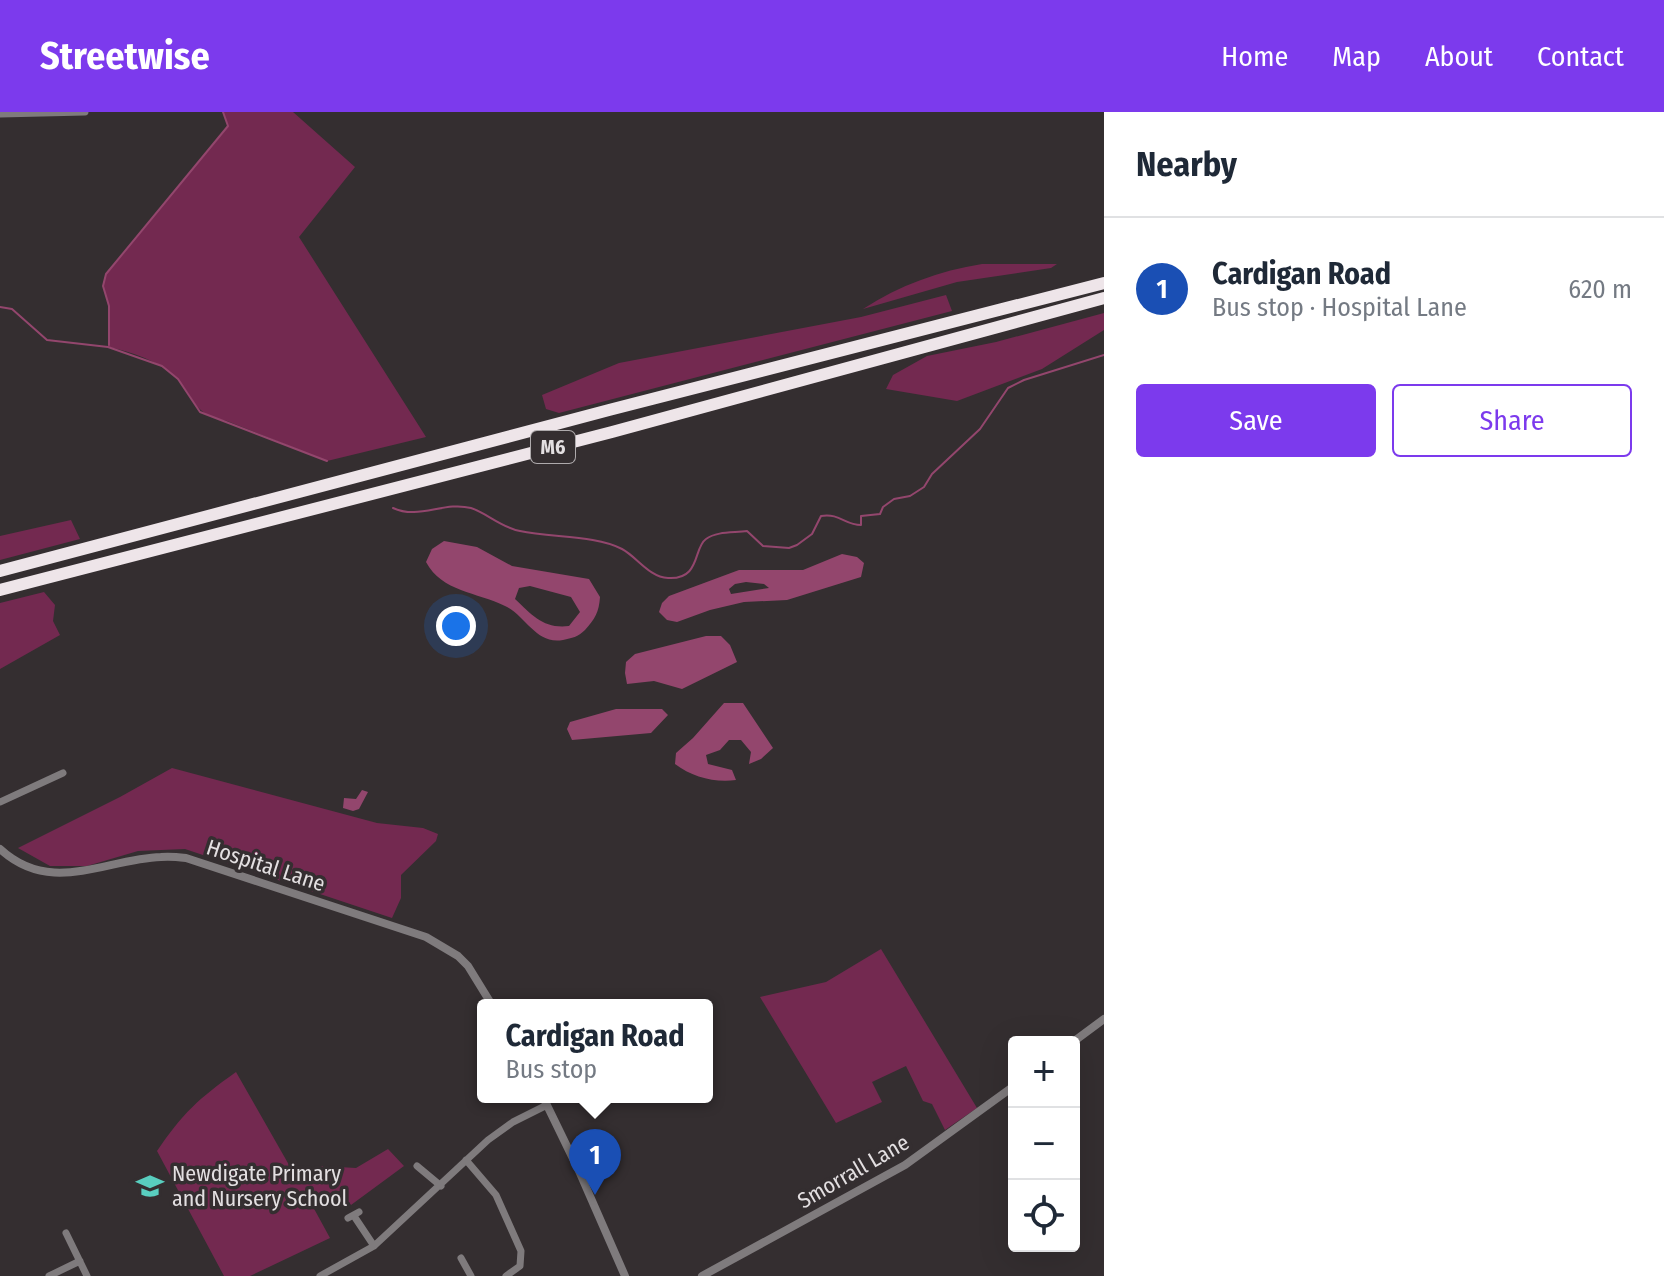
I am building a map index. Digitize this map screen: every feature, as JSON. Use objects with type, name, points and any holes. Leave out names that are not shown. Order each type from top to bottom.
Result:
[{"type":"highway","name":"M6","points":[[0,571],[1104,283]]},
{"type":"highway","name":"M6","points":[[0,590],[612,432],[1104,298]]},
{"type":"street","points":[[0,114],[85,112]]},
{"type":"street","points":[[0,802],[63,773]]},
{"type":"street","name":"Hospital Lane","points":[[0,849],[21,864],[55,873],[88,871],[160,857],[186,858],[426,937],[458,956],[468,966],[488,999]]},
{"type":"street","points":[[1080,1037],[1104,1019]]},
{"type":"street","name":"Smorrall Lane","points":[[702,1276],[905,1165],[1008,1090]]},
{"type":"street","points":[[320,1276],[374,1246],[466,1160],[542,1103]]},
{"type":"street","points":[[546,1103],[625,1276]]},
{"type":"street","points":[[466,1160],[492,1187],[521,1251],[520,1266],[506,1276]]},
{"type":"street","points":[[417,1166],[441,1186]]},
{"type":"street","points":[[354,1215],[374,1246]]},
{"type":"street","points":[[66,1233],[87,1276]]},
{"type":"street","points":[[461,1258],[471,1276]]},
{"type":"street","points":[[49,1276],[80,1261]]},
{"type":"shaded area","points":[[223,112],[293,112],[355,167],[299,237],[426,437],[327,461],[207,414],[196,405],[176,378],[162,367],[108,347],[109,306],[103,286],[106,274],[228,126]]},
{"type":"shaded area","points":[[982,264],[1057,264],[1051,268],[957,282],[863,309],[920,280]]},
{"type":"shaded area","points":[[946,295],[952,311],[559,413],[546,409],[542,395],[619,363],[861,317]]},
{"type":"shaded area","points":[[1104,313],[1104,330],[1042,369],[957,401],[886,389],[893,375],[927,356],[996,342]]},
{"type":"shaded area","points":[[71,520],[80,539],[0,560],[0,536]]},
{"type":"shaded area","points":[[444,541],[477,547],[512,566],[589,579],[600,597],[594,619],[577,636],[563,640],[546,638],[505,606],[441,580],[426,562],[432,549]],"holes":[[[530,586],[571,597],[580,612],[569,626],[539,620],[515,599],[519,588]]]},
{"type":"shaded area","points":[[842,554],[857,557],[864,563],[861,577],[787,600],[744,602],[677,622],[667,620],[659,612],[669,596],[739,570],[803,570]],"holes":[[[746,582],[764,584],[769,588],[731,594],[729,589]]]},
{"type":"shaded area","points":[[44,592],[55,605],[53,621],[60,635],[0,669],[0,603]]},
{"type":"shaded area","points":[[706,636],[721,636],[730,645],[737,662],[682,689],[654,681],[627,684],[626,662],[635,654]]},
{"type":"shaded area","points":[[724,703],[743,703],[773,748],[761,759],[749,764],[751,752],[741,740],[729,740],[720,750],[706,755],[708,764],[732,770],[736,780],[704,778],[675,764],[676,753]]},
{"type":"shaded area","points":[[616,709],[662,709],[668,715],[651,733],[572,740],[567,729],[570,722]]},
{"type":"shaded area","points":[[172,768],[377,823],[423,828],[438,834],[436,841],[401,875],[401,898],[392,918],[185,849],[138,851],[87,866],[50,866],[18,848]]},
{"type":"shaded area","points":[[362,790],[368,792],[359,809],[343,808],[344,798],[356,799]]},
{"type":"shaded area","points":[[881,949],[977,1108],[945,1130],[932,1104],[923,1101],[906,1066],[872,1082],[882,1102],[836,1123],[760,997],[826,982]]},
{"type":"shaded area","points":[[236,1072],[297,1179],[321,1166],[356,1168],[388,1149],[404,1166],[351,1205],[340,1191],[312,1205],[330,1238],[250,1276],[224,1276],[157,1151],[192,1107]]},
{"type":"waterway","points":[[109,345],[109,306],[103,286],[106,274],[228,126],[223,112]]},
{"type":"waterway","points":[[0,307],[12,309],[47,340],[108,347],[162,366],[178,379],[200,412],[327,461]]},
{"type":"waterway","points":[[393,508],[412,512],[461,506],[471,508],[513,529],[611,544],[661,577],[679,577],[691,569],[702,543],[715,535],[747,531],[763,546],[789,548],[812,534],[821,516],[833,516],[861,525],[861,516],[880,514],[883,507],[894,499],[910,496],[924,487],[932,474],[980,429],[1008,388],[1104,355]]},
{"type":"place","name":"Newdigate Primary and Nursery School","points":[[150,1186]]},
{"type":"place","name":"Cardigan Road","points":[[595,1195]]}]
